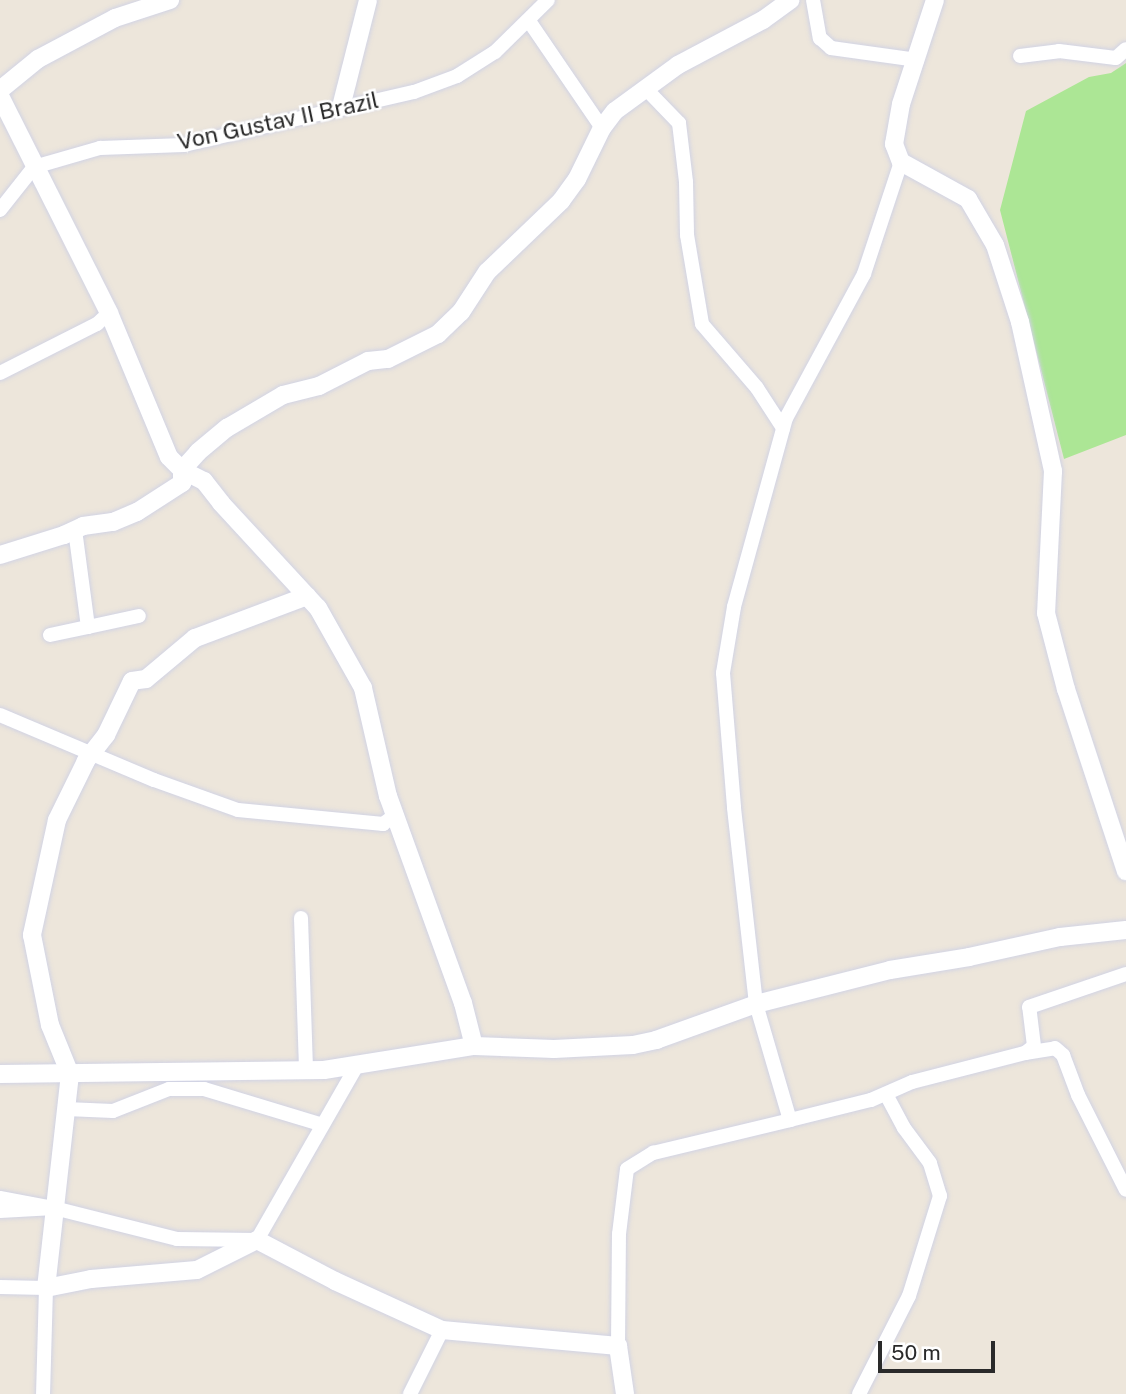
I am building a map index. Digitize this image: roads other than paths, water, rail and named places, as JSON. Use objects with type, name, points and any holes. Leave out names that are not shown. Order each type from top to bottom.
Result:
[{"type":"street","points":[[0,90],[49,53],[115,18],[170,0]]},
{"type":"street","points":[[341,107],[368,0]]},
{"type":"street","name":"Von Gustav II Brazil","points":[[34,167],[100,148],[184,145],[414,92],[457,76],[495,52],[548,0]]},
{"type":"street","points":[[0,555],[83,526],[113,522],[137,512],[181,483],[183,470],[198,452],[228,428],[283,395],[319,386],[368,361],[388,359],[438,334],[461,312],[487,272],[561,201],[577,179],[602,128],[615,111],[678,65],[763,20],[791,0]]},
{"type":"street","points":[[813,0],[820,38],[831,48],[917,60]]},
{"type":"street","points":[[790,1121],[756,1004],[734,808],[723,673],[734,607],[783,428],[864,274],[901,162],[894,144],[898,118],[935,0]]},
{"type":"street","points":[[529,20],[602,128]]},
{"type":"street","points":[[1020,56],[1059,51],[1116,58],[1126,49]]},
{"type":"street","points":[[647,90],[680,123],[686,182],[687,235],[702,324],[757,388],[783,428]]},
{"type":"street","points":[[0,96],[109,313],[169,457],[183,470],[204,481],[318,608],[363,688],[395,816],[463,1003],[474,1046]]},
{"type":"street","points":[[901,162],[968,199],[995,245],[1020,322],[1053,471],[1046,613],[1066,689],[1121,842],[1126,871]]},
{"type":"street","points":[[0,210],[34,167]]},
{"type":"street","points":[[0,373],[97,324],[109,313]]},
{"type":"street","points":[[75,530],[88,627]]},
{"type":"street","points":[[43,1394],[46,1288],[70,1074],[50,1025],[32,935],[57,820],[93,753],[106,735],[132,681],[146,679],[195,638],[307,596]]},
{"type":"street","points":[[50,635],[139,616]]},
{"type":"street","points":[[0,715],[154,780],[238,810],[383,824],[395,816]]},
{"type":"street","points":[[301,918],[306,1070]]},
{"type":"street","points":[[0,1074],[306,1070],[474,1046],[554,1049],[633,1045],[656,1040],[756,1004],[890,970],[970,957],[1060,937],[1126,930]]},
{"type":"street","points":[[1025,1053],[1034,1046],[1029,1007],[1126,974]]},
{"type":"street","points":[[625,1394],[618,1346],[619,1234],[627,1169],[653,1153],[790,1121],[886,1094],[912,1082],[1055,1048],[1063,1055],[1078,1095],[1126,1190]]},
{"type":"street","points":[[0,1287],[46,1288],[91,1279],[197,1269],[257,1240],[358,1064]]},
{"type":"street","points":[[66,1109],[113,1111],[169,1089],[204,1089],[323,1125]]},
{"type":"street","points":[[859,1394],[909,1296],[940,1196],[930,1163],[904,1128],[886,1094]]},
{"type":"street","points":[[0,1198],[54,1208],[177,1239],[257,1240],[335,1281],[442,1330],[618,1346]]},
{"type":"street","points":[[0,1211],[54,1208]]},
{"type":"street","points":[[410,1394],[442,1330]]}]
